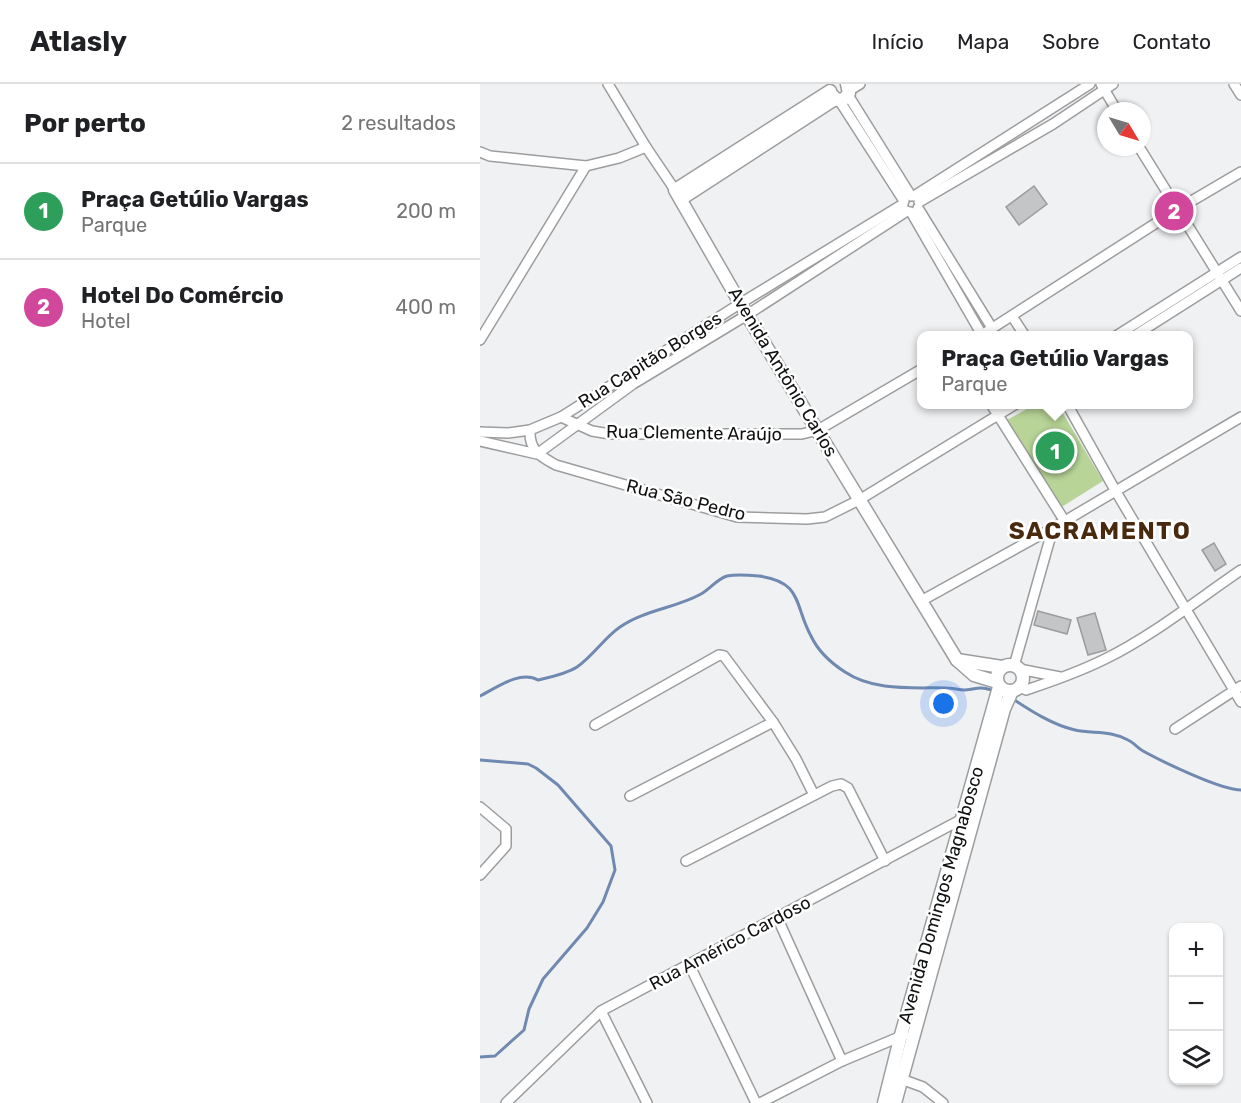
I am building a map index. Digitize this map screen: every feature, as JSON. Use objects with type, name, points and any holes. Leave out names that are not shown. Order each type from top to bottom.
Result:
[{"type":"main road","points":[[678,195],[840,90]]},
{"type":"main road","name":"Avenida Antônio Carlos","points":[[678,195],[747,315],[957,660],[974,675],[998,684]]},
{"type":"main road","points":[[895,1103],[908,1034],[1004,709],[1023,676],[1012,668],[957,660]]},
{"type":"main road","points":[[1012,668],[997,674],[998,684],[1005,691],[1016,689]]},
{"type":"main road","name":"Avenida Domingos Magnabosco","points":[[884,1103],[908,1034],[998,684]]},
{"type":"street","name":"Avenida Antônio Carlos","points":[[608,84],[678,195]]},
{"type":"street","points":[[530,430],[531,440],[537,454],[633,384],[747,315],[1090,84]]},
{"type":"street","points":[[911,204],[1053,124],[1102,87],[1113,84]]},
{"type":"street","points":[[1234,84],[1241,95]]},
{"type":"street","points":[[1102,87],[1111,102]]},
{"type":"street","points":[[840,90],[992,328]]},
{"type":"street","points":[[480,152],[490,156],[586,166],[619,158],[646,147]]},
{"type":"street","points":[[1145,156],[1241,311]]},
{"type":"street","points":[[480,340],[586,166]]},
{"type":"street","points":[[987,331],[1178,209],[1241,172]]},
{"type":"street","points":[[911,204],[979,331]]},
{"type":"street","name":"Rua Capitão Borges","points":[[480,432],[508,433],[530,430],[561,417],[741,303],[911,204]]},
{"type":"street","points":[[1141,331],[1220,276],[1241,258]]},
{"type":"street","points":[[1125,331],[1220,276],[1241,268]]},
{"type":"street","points":[[1012,316],[1021,331]]},
{"type":"street","name":"Rua Clemente Araújo","points":[[561,417],[592,430],[610,434],[802,434],[818,430],[917,371]]},
{"type":"street","points":[[994,409],[1064,520]]},
{"type":"street","name":"Rua São Pedro","points":[[480,441],[537,454],[556,465],[737,517],[807,519],[825,517],[859,500],[1009,409]]},
{"type":"street","points":[[1069,409],[1185,608],[1238,688],[1241,702]]},
{"type":"street","points":[[921,601],[1053,528],[1241,417]]},
{"type":"street","points":[[1053,528],[1012,668],[1063,677]]},
{"type":"street","points":[[1016,689],[1026,690],[1106,659],[1241,570]]},
{"type":"street","points":[[595,725],[718,655],[724,656],[773,722],[796,759],[814,795]]},
{"type":"street","points":[[1174,729],[1238,688]]},
{"type":"street","points":[[630,796],[773,722]]},
{"type":"street","points":[[686,861],[836,784],[848,788],[885,861]]},
{"type":"street","points":[[480,807],[506,829],[506,846],[480,875]]},
{"type":"street","name":"Rua Américo Cardoso","points":[[506,1103],[601,1011],[975,811]]},
{"type":"street","points":[[777,917],[842,1061]]},
{"type":"street","points":[[689,964],[758,1103],[842,1061],[908,1034]]},
{"type":"street","points":[[601,1011],[647,1103]]},
{"type":"street","points":[[901,1078],[923,1087],[943,1103]]},
{"type":"green space","points":[[1027,409],[1060,409],[1103,481],[1060,508],[1007,420]]},
{"type":"building","points":[[1034,186],[1047,204],[1019,225],[1006,207]]},
{"type":"building","points":[[1214,543],[1226,564],[1215,571],[1202,550]]},
{"type":"building","points":[[1038,611],[1071,620],[1067,634],[1034,625]]},
{"type":"building","points":[[1095,613],[1106,650],[1088,655],[1077,618]]},
{"type":"waterway","points":[[480,696],[516,679],[531,677],[538,680],[573,669],[588,658],[614,631],[629,621],[691,599],[723,577],[739,575],[773,579],[790,589],[817,647],[835,665],[857,678],[882,686],[992,690]]},
{"type":"waterway","points":[[1013,699],[1059,725],[1075,730],[1108,733],[1121,737],[1143,751],[1192,775],[1241,790]]},
{"type":"waterway","points":[[480,760],[528,764],[558,785],[611,846],[615,870],[603,902],[587,928],[543,979],[529,1009],[524,1030],[495,1056],[480,1057]]},
{"type":"place","name":"Hotel Do Comércio","points":[[1174,211]]},
{"type":"place","name":"Praça Getúlio Vargas","points":[[1055,451]]},
{"type":"district","name":"SACRAMENTO","points":[[1100,531]]}]
